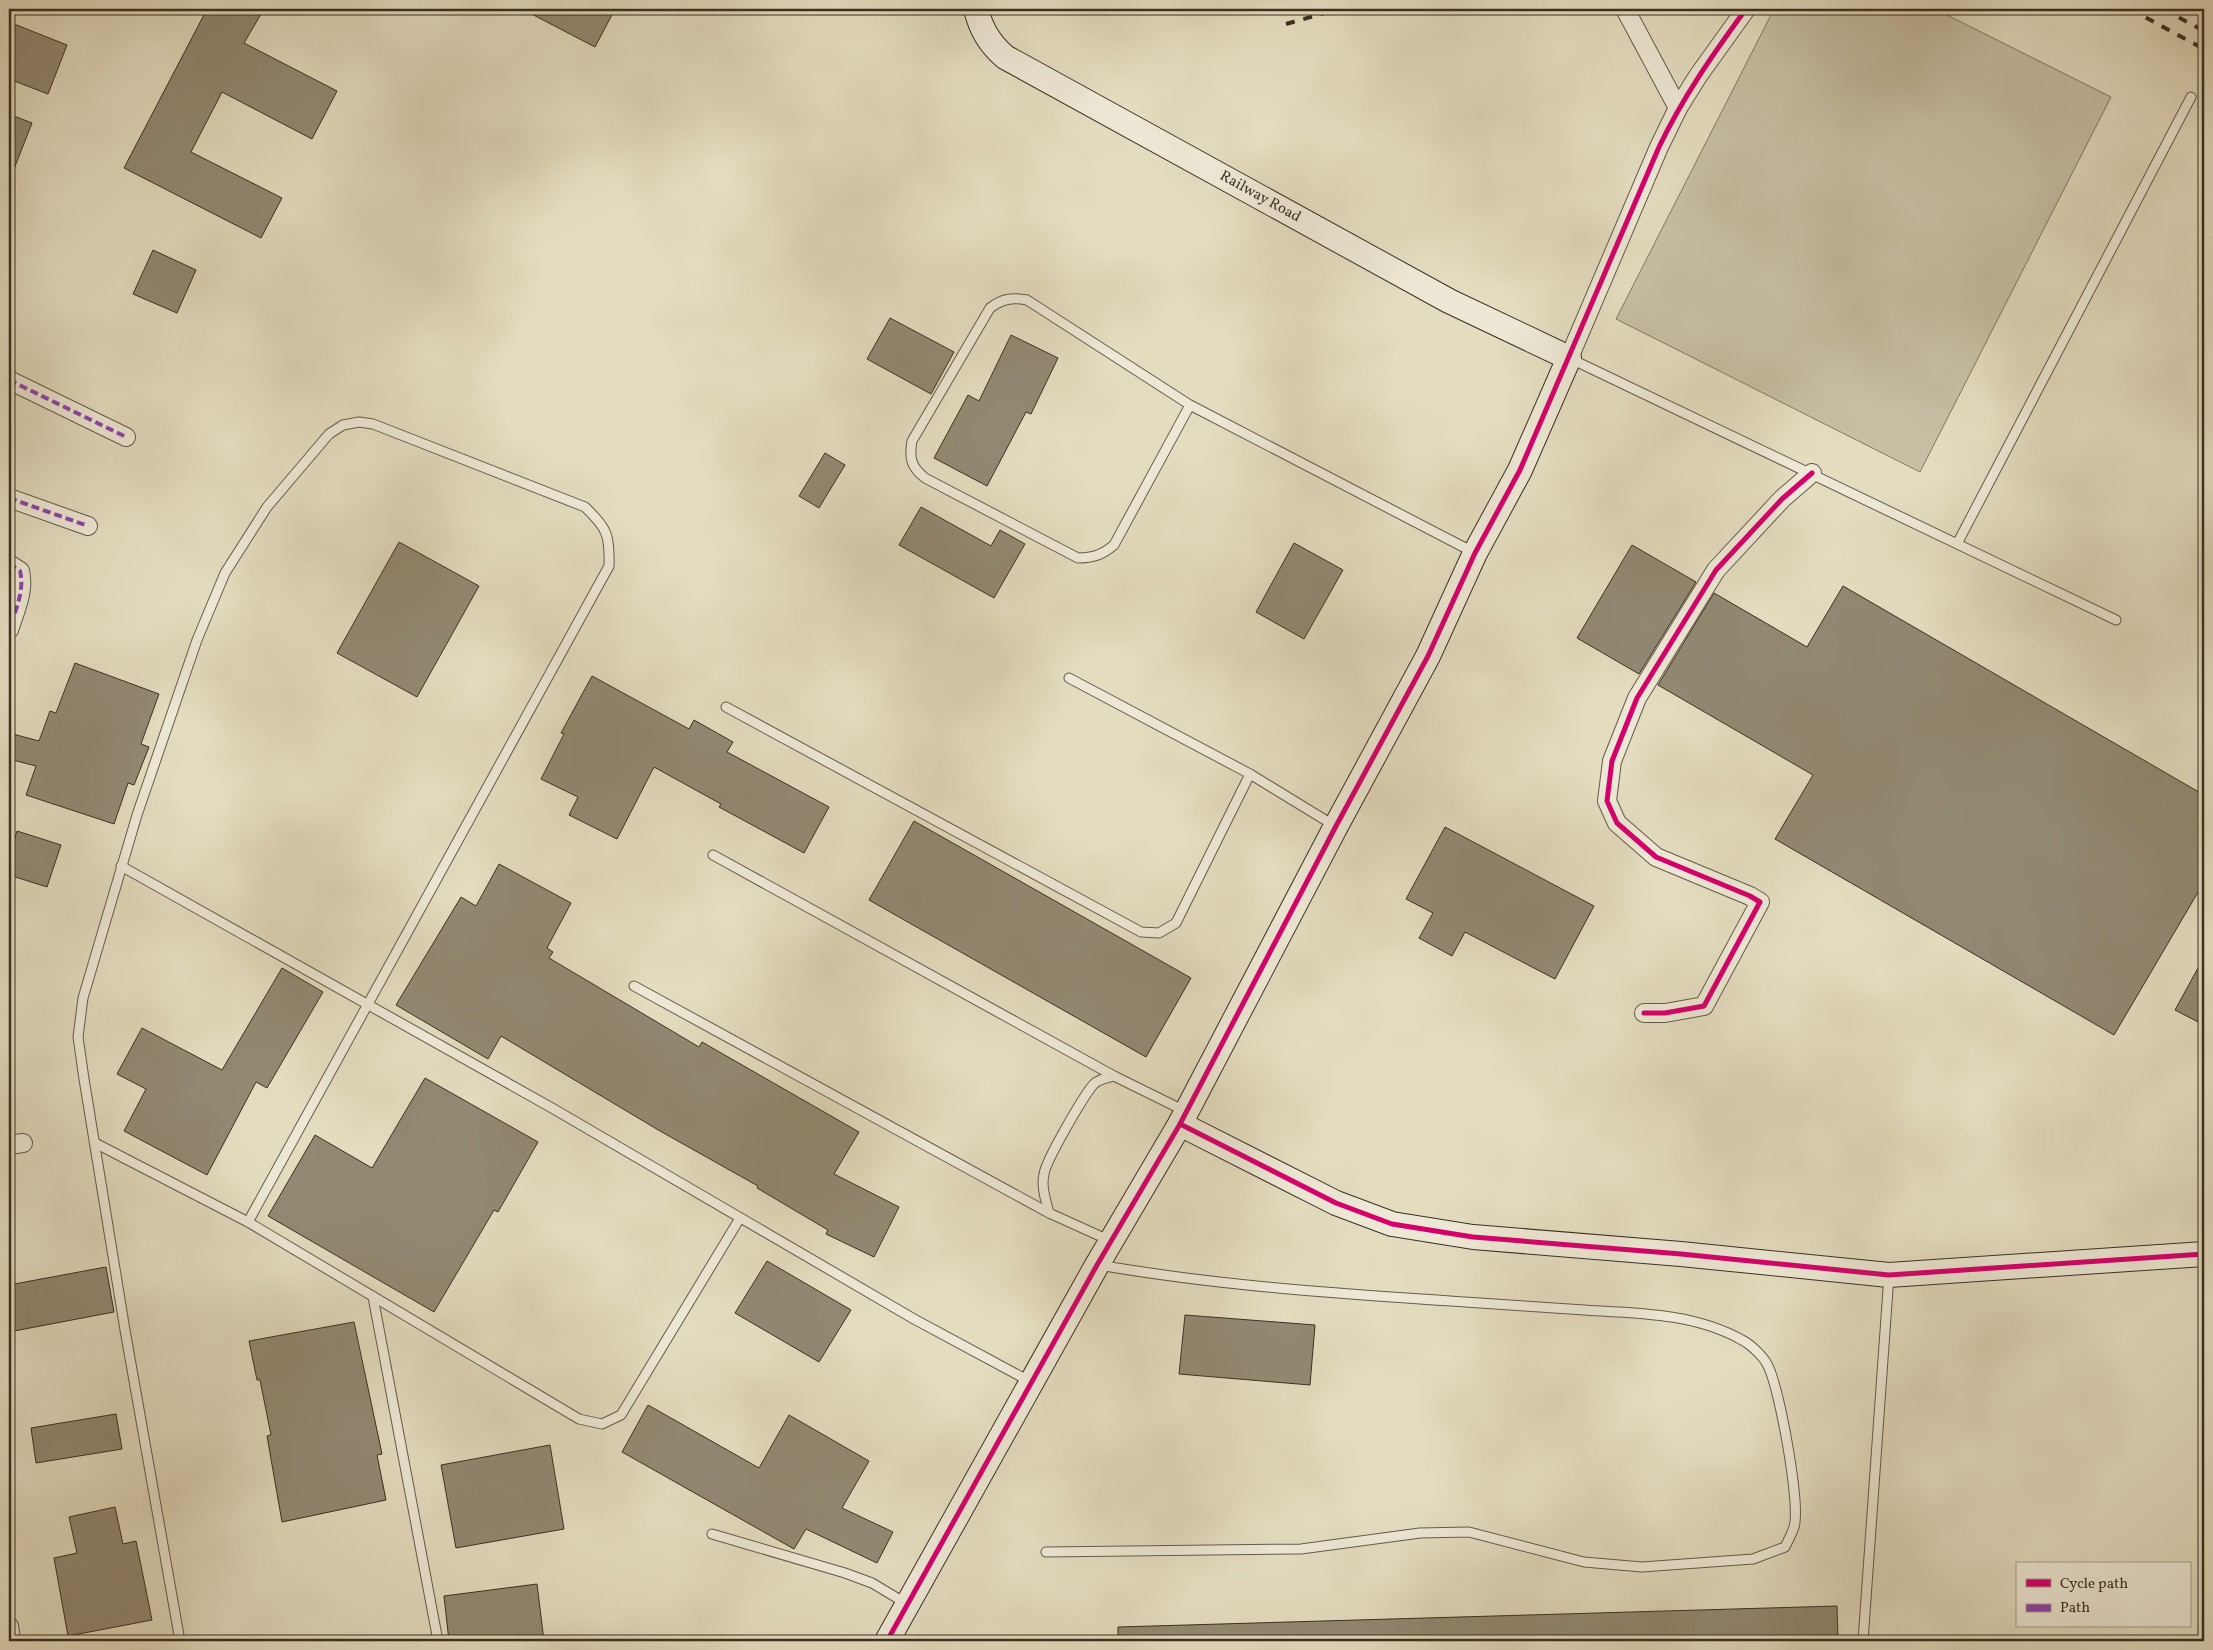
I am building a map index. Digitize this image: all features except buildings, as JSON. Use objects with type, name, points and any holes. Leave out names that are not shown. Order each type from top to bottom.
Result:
[{"type":"street","name":"Railway Road","points":[[976,9],[980,24],[992,46],[1005,57],[1449,301],[1569,358]]},
{"type":"street","points":[[1624,9],[1678,108]]},
{"type":"street","points":[[887,1641],[1097,1265],[1183,1118],[1336,826],[1428,656],[1475,553],[1520,470],[1659,147],[1678,108],[1698,76],[1746,9]]},
{"type":"street","points":[[9,380],[126,437]]},
{"type":"street","points":[[1644,1013],[1665,1013],[1704,1006],[1760,902],[1750,896],[1656,857],[1617,823],[1607,801],[1612,761],[1637,698],[1716,570],[1782,499],[1812,473]]},
{"type":"street","points":[[9,498],[88,526]]},
{"type":"street","points":[[9,564],[20,570],[22,580],[20,599],[9,630]]},
{"type":"street","points":[[1183,1118],[1336,1203],[1392,1224],[1472,1237],[1681,1254],[1889,1275],[2204,1254]]},
{"type":"lane","points":[[1958,542],[2191,97]]},
{"type":"lane","points":[[1190,405],[1114,545],[1103,554],[1090,558],[1078,558],[925,478],[914,469],[910,455],[912,441],[990,308],[1000,300],[1016,297],[1028,300],[1190,405],[1475,553]]},
{"type":"lane","points":[[1569,358],[1958,542],[2116,620]]},
{"type":"lane","points":[[180,1641],[125,1330],[78,1038],[83,998],[92,959],[121,866],[197,640],[225,573],[267,508],[329,434],[343,425],[359,422],[373,424],[585,507],[603,525],[610,543],[609,566],[498,765],[370,1004],[248,1222]]},
{"type":"lane","points":[[1069,678],[1250,774],[1336,826]]},
{"type":"lane","points":[[726,707],[1141,932],[1159,933],[1176,923],[1250,774]]},
{"type":"lane","points":[[713,855],[1114,1076],[1183,1118]]},
{"type":"lane","points":[[121,866],[370,1004],[914,1320],[1031,1382]]},
{"type":"lane","points":[[634,986],[1049,1213],[1111,1241]]},
{"type":"lane","points":[[1049,1213],[1044,1189],[1044,1175],[1048,1162],[1093,1085],[1101,1079],[1114,1076]]},
{"type":"lane","points":[[94,1143],[248,1222],[579,1419],[602,1424],[622,1415],[740,1218]]},
{"type":"lane","points":[[1046,1552],[1301,1549],[1420,1534],[1469,1532],[1584,1562],[1642,1567],[1753,1559],[1785,1547],[1795,1526],[1794,1485],[1785,1431],[1777,1393],[1767,1362],[1744,1341],[1723,1331],[1697,1322],[1632,1313],[1366,1296],[1219,1283],[1097,1265]]},
{"type":"lane","points":[[1863,1641],[1889,1275]]},
{"type":"lane","points":[[373,1297],[438,1641]]},
{"type":"lane","points":[[712,1534],[845,1573],[872,1584],[907,1604]]},
{"type":"shaded area","points":[[1774,9],[1935,9],[2111,97],[1920,472],[1616,319]]},
{"type":"railway","points":[[1286,24],[1339,9]]},
{"type":"railway","points":[[2130,9],[2204,49]]},
{"type":"railway","points":[[2163,9],[2204,31]]},
{"type":"railway","points":[[2195,9],[2204,14]]},
{"type":"marked path","points":[[9,380],[126,437]]},
{"type":"marked path","points":[[9,498],[88,526]]},
{"type":"marked path","points":[[9,564],[20,571],[21,578],[19,601],[9,630]]},
{"type":"cycle path","points":[[1180,1124],[1336,826],[1428,656],[1475,553],[1520,470],[1668,129],[1699,76],[1746,9]]},
{"type":"cycle path","points":[[1644,1013],[1665,1013],[1704,1006],[1760,902],[1750,896],[1656,857],[1617,823],[1607,801],[1612,761],[1637,698],[1716,570],[1782,499],[1812,473]]},
{"type":"cycle path","points":[[887,1641],[1097,1265],[1180,1124],[1336,1203],[1392,1224],[1473,1237],[1681,1254],[1889,1275],[2204,1254]]}]
